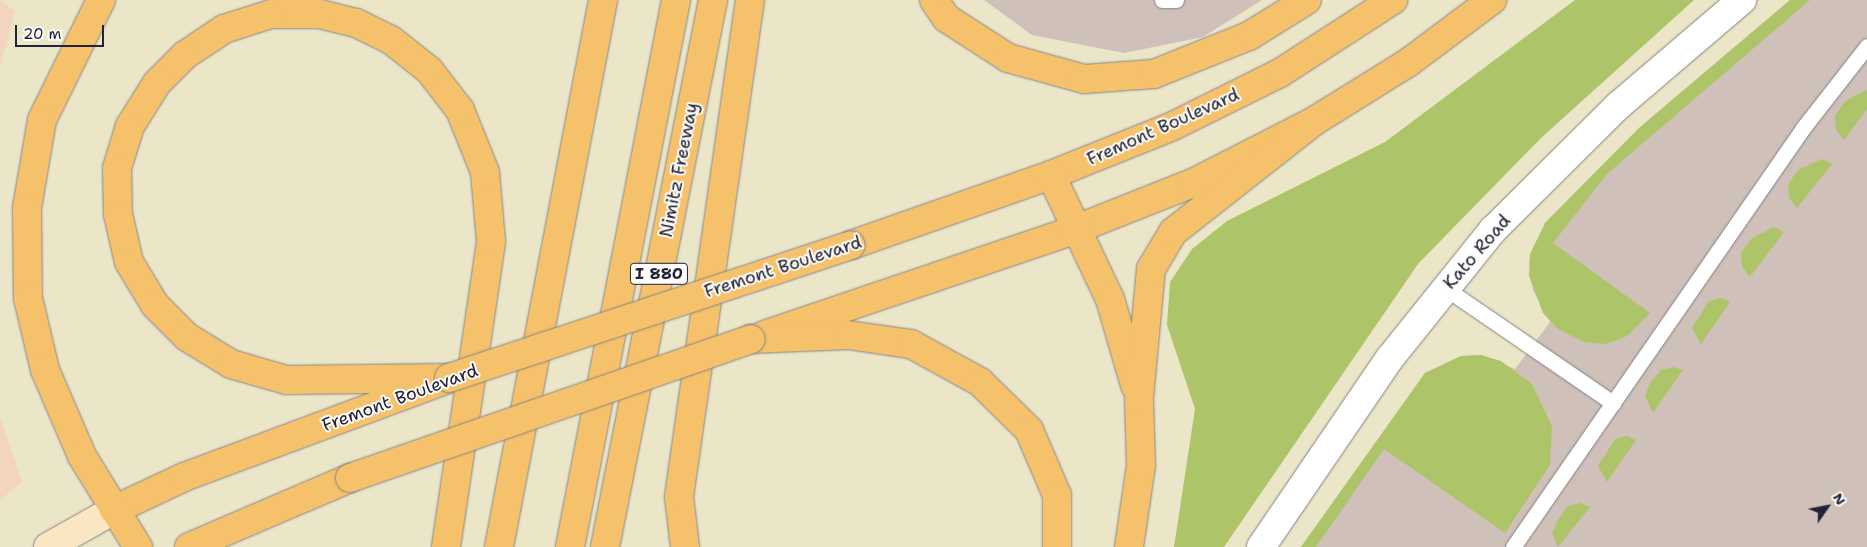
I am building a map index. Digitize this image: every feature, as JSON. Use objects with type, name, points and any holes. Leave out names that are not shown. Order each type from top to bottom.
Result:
[{"type":"main road","points":[[101,0],[42,120],[27,208],[28,298],[45,370],[82,456],[138,547]]},
{"type":"main road","points":[[499,547],[604,0]]},
{"type":"main road","name":"I 880","points":[[570,547],[676,0]]},
{"type":"main road","name":"Nimitz Freeway","points":[[605,547],[712,0]]},
{"type":"main road","points":[[686,547],[679,498],[750,0]]},
{"type":"main road","points":[[934,0],[946,18],[1008,58],[1084,79],[1154,74],[1249,36],[1308,0]]},
{"type":"main road","name":"Fremont Boulevard","points":[[48,547],[114,510],[184,477],[329,425],[449,378],[851,245],[1051,175],[1173,126],[1280,72],[1393,0]]},
{"type":"main road","points":[[189,547],[350,478],[751,339],[1074,230],[1193,182],[1316,120],[1410,62],[1492,0]]},
{"type":"main road","points":[[446,547],[491,242],[485,172],[460,110],[429,70],[391,40],[356,23],[320,14],[271,14],[224,29],[185,55],[157,83],[130,126],[117,168],[118,214],[129,262],[156,305],[187,337],[238,366],[286,380],[336,381],[449,378]]},
{"type":"main road","points":[[1130,547],[1142,466],[1139,398],[1151,269],[1173,232],[1316,120]]},
{"type":"main road","points":[[1051,175],[1074,230],[1110,300],[1139,398]]},
{"type":"main road","points":[[751,339],[848,335],[917,345],[980,382],[1030,430],[1057,495],[1057,547]]},
{"type":"street","name":"Kato Road","points":[[1261,547],[1390,358],[1445,288],[1554,166],[1742,0]]},
{"type":"lane","points":[[1162,0],[1176,0]]},
{"type":"lane","points":[[1513,547],[1803,128],[1867,46]]},
{"type":"lane","points":[[1445,288],[1613,403]]},
{"type":"shaded area","points":[[0,0],[15,11],[0,68]]},
{"type":"shaded area","points":[[984,0],[1262,0],[1203,37],[1124,53],[1032,35]]},
{"type":"shaded area","points":[[1790,0],[1867,0],[1867,547],[1301,547],[1425,373],[1461,356],[1481,355],[1515,369],[1550,322],[1533,290],[1529,263],[1545,223],[1639,128]]},
{"type":"shaded area","points":[[0,417],[22,482],[0,500]]},
{"type":"green space","points":[[1575,0],[1694,0],[1541,138],[1418,264],[1224,547],[1174,547],[1195,409],[1167,325],[1170,282],[1192,249],[1227,221],[1385,142]]},
{"type":"green space","points":[[1790,0],[1810,0],[1607,174],[1553,243],[1650,313],[1627,336],[1606,344],[1584,342],[1558,329],[1543,313],[1529,276],[1530,254],[1545,223],[1639,128]]},
{"type":"green space","points":[[1867,90],[1867,109],[1844,140],[1836,130],[1835,116],[1845,101]]},
{"type":"green space","points":[[1822,159],[1832,164],[1797,208],[1789,198],[1788,184],[1798,170]]},
{"type":"green space","points":[[1774,227],[1784,232],[1750,277],[1742,267],[1741,253],[1751,239]]},
{"type":"green space","points":[[1721,298],[1730,302],[1701,344],[1692,328],[1709,301]]},
{"type":"green space","points":[[1481,355],[1501,361],[1532,384],[1552,426],[1550,465],[1505,533],[1384,449],[1316,547],[1301,547],[1425,373],[1461,356]]},
{"type":"green space","points":[[1673,367],[1683,370],[1653,413],[1645,396],[1650,383],[1661,370]]},
{"type":"green space","points":[[1627,436],[1636,440],[1607,482],[1598,466],[1615,439]]},
{"type":"green space","points":[[1580,503],[1590,507],[1558,547],[1552,533],[1558,520],[1568,506]]}]
